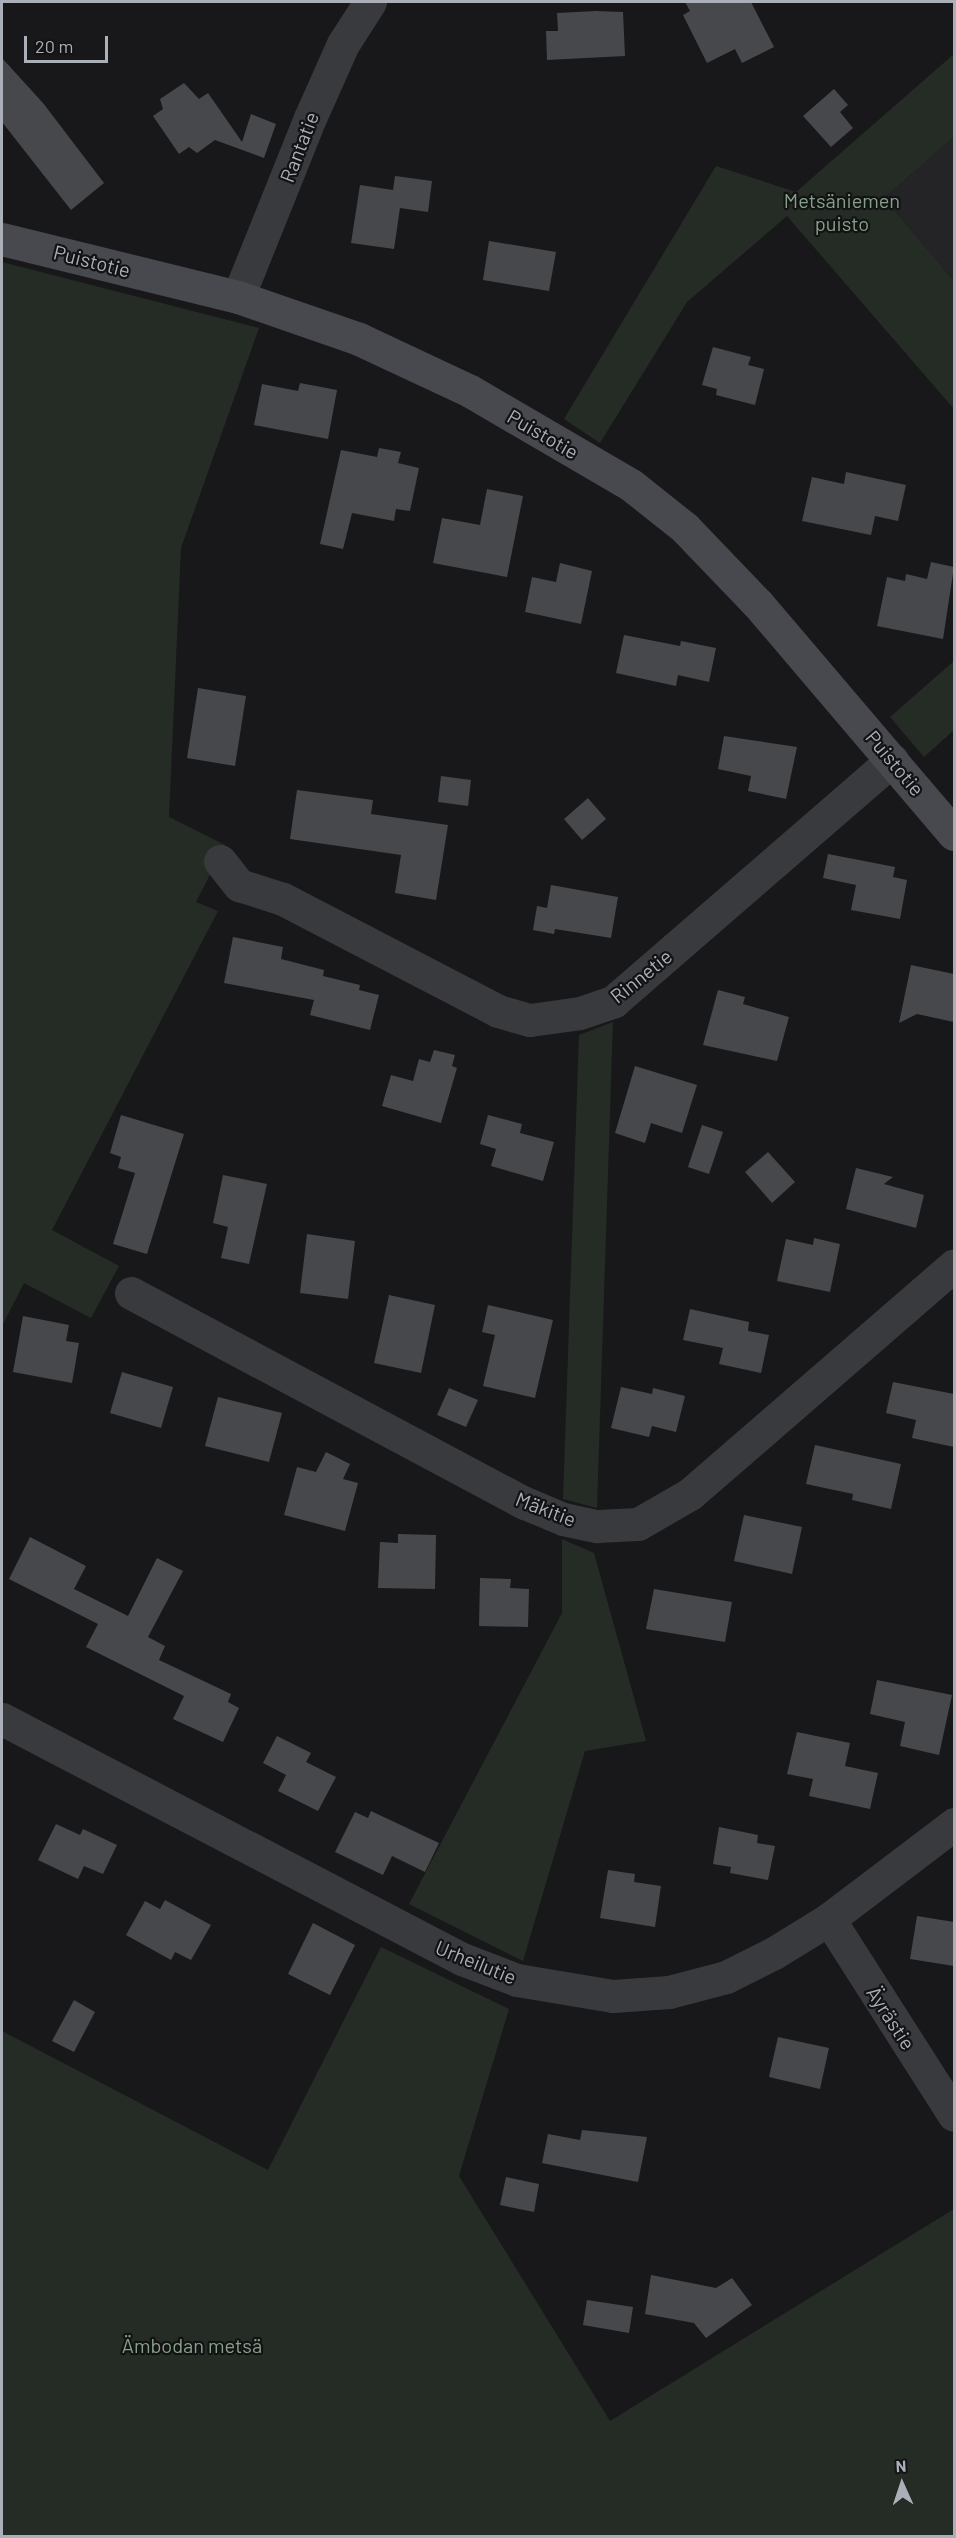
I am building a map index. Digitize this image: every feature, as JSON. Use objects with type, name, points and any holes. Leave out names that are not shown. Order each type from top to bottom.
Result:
[{"type":"street","name":"Rantatie","points":[[238,297],[310,118],[343,44],[369,2]]},
{"type":"street","name":"Puistotie","points":[[2,239],[238,297],[360,339],[460,387],[631,485],[685,528],[759,604],[954,834]]},
{"type":"street","name":"Rinnetie","points":[[220,861],[239,885],[283,899],[498,1011],[530,1020],[580,1013],[614,1001],[892,760]]},
{"type":"street","name":"Mäkitie","points":[[131,1293],[525,1503],[563,1519],[597,1526],[638,1524],[690,1494],[954,1265]]},
{"type":"street","name":"Urheilutie","points":[[2,1719],[397,1927],[517,1980],[614,1996],[669,1992],[726,1977],[829,1919],[954,1824]]},
{"type":"street","name":"Äyrästie","points":[[829,1919],[954,2115]]},
{"type":"shaded area","points":[[954,137],[954,281],[884,198]]},
{"type":"green space","name":"Metsäniemen puisto","points":[[954,54],[954,137],[884,198],[954,281],[954,409],[787,216],[687,302],[600,443],[564,419],[716,166],[796,192]]},
{"type":"green space","points":[[2,262],[259,328],[181,548],[169,817],[225,845],[196,902],[218,911],[52,1230],[119,1266],[91,1318],[24,1283],[2,1326]]},
{"type":"green space","points":[[954,661],[954,730],[924,757],[890,717]]},
{"type":"green space","points":[[613,1022],[597,1508],[563,1499],[579,1035]]},
{"type":"green space","points":[[562,1539],[594,1553],[646,1741],[585,1751],[523,1961],[409,1904],[562,1613]]},
{"type":"green space","name":"Ämbodan metsä","points":[[381,1947],[509,2009],[459,2176],[610,2421],[954,2209],[954,2536],[2,2536],[2,2031],[268,2170]]},
{"type":"building","points":[[685,2],[751,2],[774,47],[742,63],[735,49],[707,63],[683,15],[690,11]]},
{"type":"building","points":[[623,12],[625,56],[547,60],[546,31],[558,31],[557,13]]},
{"type":"building","points":[[2,58],[43,103],[104,183],[71,210],[2,122]]},
{"type":"building","points":[[184,83],[199,99],[208,93],[242,142],[251,114],[276,124],[264,158],[215,140],[197,153],[189,147],[179,154],[153,116],[163,109],[160,99]]},
{"type":"building","points":[[834,89],[848,105],[840,112],[853,128],[831,147],[803,116]]},
{"type":"building","points":[[395,176],[432,181],[428,212],[400,208],[394,249],[351,243],[360,185],[393,190]]},
{"type":"building","points":[[489,241],[556,252],[549,291],[483,280]]},
{"type":"building","points":[[713,347],[751,357],[748,365],[764,369],[755,405],[716,395],[717,389],[702,385]]},
{"type":"building","points":[[300,383],[337,390],[328,439],[254,425],[262,384],[298,391]]},
{"type":"building","points":[[379,448],[401,452],[398,463],[419,468],[410,511],[396,509],[394,521],[352,513],[343,549],[320,544],[341,450],[377,457]]},
{"type":"building","points":[[846,472],[906,485],[898,521],[875,516],[871,535],[802,521],[812,477],[844,484]]},
{"type":"building","points":[[487,489],[523,496],[507,577],[433,563],[442,518],[480,525]]},
{"type":"building","points":[[931,562],[954,567],[943,639],[877,626],[887,577],[905,581],[906,574],[927,579]]},
{"type":"building","points":[[560,563],[592,571],[581,624],[525,612],[532,577],[556,582]]},
{"type":"building","points":[[624,635],[680,646],[681,641],[716,648],[709,682],[678,675],[676,686],[616,673]]},
{"type":"building","points":[[198,688],[246,696],[235,766],[187,758]]},
{"type":"building","points":[[724,736],[797,747],[786,799],[748,791],[751,776],[718,769]]},
{"type":"building","points":[[441,776],[471,780],[468,806],[438,802]]},
{"type":"building","points":[[297,790],[373,800],[371,814],[448,825],[436,900],[395,893],[401,855],[290,839]]},
{"type":"building","points":[[588,798],[606,819],[582,840],[564,819]]},
{"type":"building","points":[[828,854],[895,867],[893,877],[907,880],[900,919],[851,910],[856,885],[823,878]]},
{"type":"building","points":[[551,885],[618,897],[611,938],[555,929],[554,934],[533,930],[537,906],[547,908]]},
{"type":"building","points":[[233,937],[283,947],[281,959],[324,970],[323,976],[360,985],[359,990],[379,995],[370,1030],[310,1015],[314,1000],[224,983]]},
{"type":"building","points":[[911,965],[954,974],[954,1022],[917,1014],[899,1023]]},
{"type":"building","points":[[718,990],[745,997],[743,1004],[789,1017],[777,1061],[703,1045]]},
{"type":"building","points":[[434,1050],[455,1055],[452,1066],[457,1068],[441,1123],[382,1106],[391,1075],[413,1081],[419,1059],[430,1062]]},
{"type":"building","points":[[635,1066],[697,1085],[682,1133],[651,1123],[645,1143],[615,1133]]},
{"type":"building","points":[[121,1115],[184,1134],[147,1254],[113,1244],[135,1173],[118,1168],[121,1157],[110,1153]]},
{"type":"building","points":[[488,1115],[522,1124],[520,1133],[554,1142],[543,1181],[491,1166],[496,1149],[480,1144]]},
{"type":"building","points":[[702,1125],[723,1132],[709,1174],[688,1167]]},
{"type":"building","points":[[768,1152],[795,1182],[772,1203],[745,1172]]},
{"type":"building","points":[[856,1168],[893,1177],[884,1184],[924,1195],[916,1228],[846,1209]]},
{"type":"building","points":[[223,1175],[267,1184],[249,1264],[221,1258],[228,1227],[213,1223]]},
{"type":"building","points":[[307,1234],[355,1241],[348,1299],[300,1293]]},
{"type":"building","points":[[814,1238],[840,1244],[830,1292],[777,1281],[786,1239],[813,1245]]},
{"type":"building","points":[[389,1295],[435,1305],[421,1373],[374,1363]]},
{"type":"building","points":[[488,1305],[553,1320],[535,1398],[483,1386],[495,1335],[482,1332]]},
{"type":"building","points":[[690,1309],[749,1322],[748,1331],[769,1335],[761,1373],[719,1364],[723,1348],[683,1340]]},
{"type":"building","points":[[23,1316],[69,1325],[66,1341],[79,1343],[72,1383],[13,1372]]},
{"type":"building","points":[[122,1372],[173,1387],[161,1428],[110,1413]]},
{"type":"building","points":[[893,1382],[954,1394],[954,1447],[912,1438],[916,1420],[886,1413]]},
{"type":"building","points":[[621,1387],[652,1394],[653,1388],[685,1396],[676,1432],[652,1426],[649,1437],[611,1428]]},
{"type":"building","points":[[449,1388],[478,1400],[466,1427],[437,1415]]},
{"type":"building","points":[[218,1397],[282,1413],[269,1462],[205,1446]]},
{"type":"building","points":[[815,1445],[901,1464],[891,1509],[852,1500],[853,1494],[806,1484]]},
{"type":"building","points":[[326,1452],[350,1464],[343,1479],[358,1483],[345,1531],[284,1515],[297,1467],[316,1472]]},
{"type":"building","points":[[744,1515],[802,1527],[792,1574],[734,1561]]},
{"type":"building","points":[[398,1534],[436,1535],[435,1589],[378,1588],[380,1542],[398,1543]]},
{"type":"building","points":[[30,1537],[86,1566],[74,1589],[128,1616],[157,1558],[183,1571],[148,1637],[165,1646],[159,1660],[231,1694],[228,1702],[239,1708],[223,1742],[173,1719],[184,1696],[86,1647],[98,1624],[9,1579]]},
{"type":"building","points":[[480,1578],[511,1579],[510,1588],[529,1589],[528,1627],[479,1626]]},
{"type":"building","points":[[654,1589],[732,1602],[725,1642],[646,1629]]},
{"type":"building","points":[[877,1680],[952,1695],[939,1755],[900,1746],[905,1722],[870,1714]]},
{"type":"building","points":[[797,1732],[850,1743],[845,1766],[878,1773],[870,1809],[809,1796],[813,1779],[787,1774]]},
{"type":"building","points":[[277,1736],[311,1753],[306,1762],[336,1777],[318,1811],[278,1791],[286,1775],[263,1763]]},
{"type":"building","points":[[371,1811],[439,1843],[425,1872],[392,1856],[383,1875],[335,1852],[355,1812],[368,1818]]},
{"type":"building","points":[[56,1824],[80,1835],[83,1829],[117,1845],[103,1874],[84,1866],[78,1879],[38,1860]]},
{"type":"building","points":[[719,1827],[758,1835],[757,1843],[775,1846],[768,1880],[730,1873],[731,1867],[713,1864]]},
{"type":"building","points":[[608,1870],[635,1874],[634,1882],[661,1886],[655,1927],[600,1918]]},
{"type":"building","points":[[165,1900],[211,1925],[191,1960],[175,1952],[171,1960],[126,1935],[145,1901],[160,1909]]},
{"type":"building","points":[[917,1916],[954,1922],[954,1966],[910,1959]]},
{"type":"building","points":[[313,1923],[355,1945],[330,1995],[288,1974]]},
{"type":"building","points":[[74,2000],[95,2012],[74,2052],[52,2041]]},
{"type":"building","points":[[778,2037],[829,2048],[820,2089],[769,2077]]},
{"type":"building","points":[[582,2130],[647,2137],[638,2182],[542,2163],[548,2134],[580,2140]]},
{"type":"building","points":[[506,2177],[539,2184],[534,2212],[500,2205]]},
{"type":"building","points":[[651,2275],[716,2288],[732,2278],[752,2305],[706,2338],[694,2323],[645,2314]]},
{"type":"building","points":[[587,2300],[633,2307],[629,2333],[583,2325]]}]
